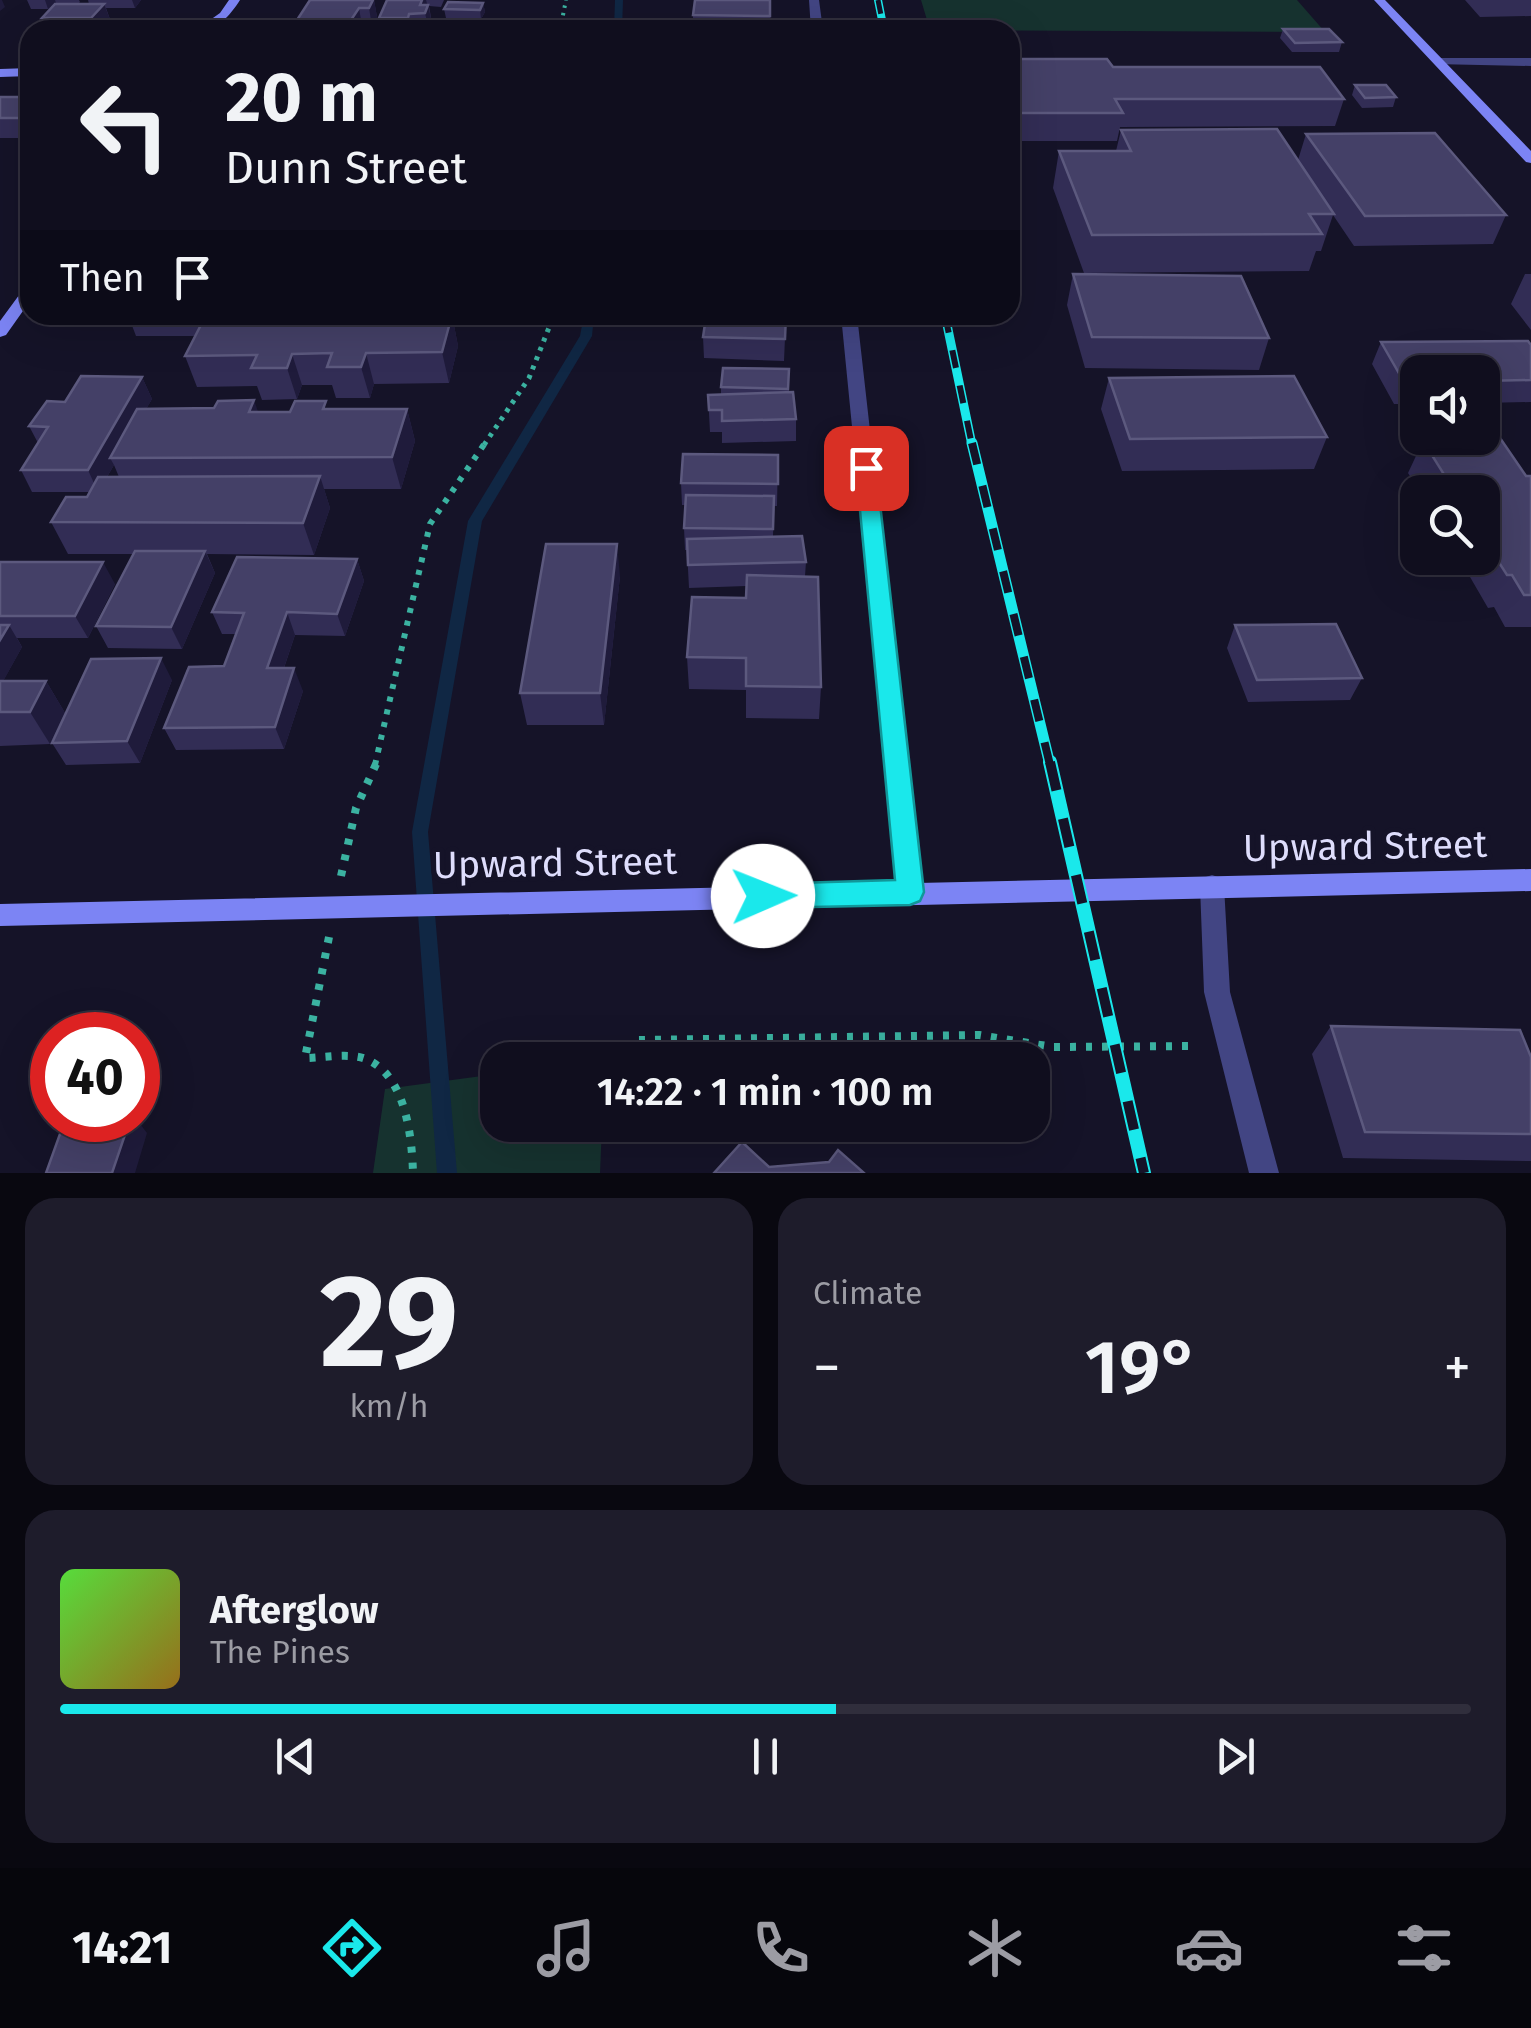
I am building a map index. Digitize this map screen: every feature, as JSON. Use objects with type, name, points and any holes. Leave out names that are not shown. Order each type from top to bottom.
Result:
[{"type":"street","points":[[216,20],[235,0]]},
{"type":"street","points":[[1380,0],[1531,160]]},
{"type":"street","points":[[224,14],[224,20]]},
{"type":"street","points":[[1438,62],[1531,62]]},
{"type":"street","points":[[0,332],[20,304]]},
{"type":"street","points":[[850,325],[910,892]]},
{"type":"street","name":"Upward Street","points":[[0,914],[1531,880]]},
{"type":"street","points":[[1212,886],[1214,974],[1228,1047],[1264,1173]]},
{"type":"path","points":[[413,1173],[405,1115],[388,1077],[366,1058],[304,1058],[356,808],[376,761],[430,524],[529,378],[550,325]]},
{"type":"path","points":[[639,1040],[979,1035],[1054,1047],[1228,1047]]},
{"type":"green space","points":[[921,0],[1297,0],[1325,32],[1020,30],[1020,20],[927,20]]},
{"type":"green space","points":[[480,1076],[480,1142],[601,1142],[600,1173],[373,1173],[385,1089]]},
{"type":"building","points":[[310,0],[373,0],[369,8],[359,8],[351,20],[297,20]]},
{"type":"building","points":[[387,0],[422,0],[420,5],[428,5],[425,13],[409,14],[408,18],[379,18]]},
{"type":"building","points":[[695,0],[770,0],[770,16],[693,15]]},
{"type":"building","points":[[448,2],[483,3],[480,10],[444,9]]},
{"type":"building","points":[[55,4],[104,4],[91,18],[42,18]]},
{"type":"building","points":[[1283,29],[1329,29],[1342,42],[1295,43]]},
{"type":"building","points":[[1020,59],[1107,59],[1113,67],[1320,67],[1344,99],[1115,99],[1123,113],[1020,113]]},
{"type":"building","points":[[1355,85],[1386,85],[1396,97],[1365,98]]},
{"type":"building","points":[[0,97],[20,97],[20,118],[0,118]]},
{"type":"building","points":[[1277,129],[1334,214],[1309,214],[1322,234],[1092,235],[1059,151],[1131,151],[1121,130]]},
{"type":"building","points":[[1435,133],[1506,215],[1365,216],[1306,134]]},
{"type":"building","points":[[1073,274],[1241,276],[1269,338],[1092,337]]},
{"type":"building","points":[[201,325],[449,325],[442,352],[366,353],[361,367],[327,367],[332,353],[292,354],[287,368],[251,368],[257,355],[185,356]]},
{"type":"building","points":[[705,325],[786,325],[785,339],[703,337]]},
{"type":"building","points":[[1528,341],[1531,380],[1500,381],[1500,355],[1400,355],[1400,375],[1381,342]]},
{"type":"building","points":[[723,368],[789,369],[788,389],[721,387]]},
{"type":"building","points":[[81,376],[142,377],[88,470],[21,470],[48,427],[29,426],[47,401],[65,402]]},
{"type":"building","points":[[1294,376],[1327,437],[1130,439],[1109,378]]},
{"type":"building","points":[[793,392],[796,419],[722,421],[722,410],[709,410],[708,395]]},
{"type":"building","points":[[254,400],[249,412],[290,412],[295,401],[326,401],[323,409],[407,409],[392,457],[110,458],[137,409],[214,408],[218,401]]},
{"type":"building","points":[[1500,438],[1526,476],[1531,476],[1531,595],[1524,595],[1500,564],[1500,475],[1444,475],[1432,455],[1500,455]]},
{"type":"building","points":[[683,454],[778,455],[778,484],[681,483]]},
{"type":"building","points":[[320,476],[303,523],[51,522],[66,497],[87,497],[98,477]]},
{"type":"building","points":[[686,495],[774,496],[773,529],[684,528]]},
{"type":"building","points":[[802,536],[806,562],[688,565],[687,539]]},
{"type":"building","points":[[546,544],[617,544],[600,693],[520,693]]},
{"type":"building","points":[[135,551],[205,551],[171,627],[96,626]]},
{"type":"building","points":[[237,557],[357,559],[337,614],[287,612],[267,668],[294,668],[275,727],[164,728],[189,667],[224,666],[244,613],[212,612]]},
{"type":"building","points":[[0,562],[103,562],[75,616],[0,616]]},
{"type":"building","points":[[747,575],[818,577],[821,687],[746,686],[746,658],[687,657],[692,597],[746,598]]},
{"type":"building","points":[[1336,624],[1362,678],[1257,680],[1235,625]]},
{"type":"building","points":[[0,625],[9,625],[0,640]]},
{"type":"building","points":[[161,658],[127,741],[52,743],[91,659]]},
{"type":"building","points":[[0,681],[46,681],[30,712],[0,712]]},
{"type":"building","points":[[1331,1026],[1520,1030],[1531,1057],[1531,1134],[1365,1132]]},
{"type":"building","points":[[57,1142],[123,1142],[112,1173],[46,1173]]},
{"type":"building","points":[[742,1142],[769,1167],[829,1162],[838,1150],[864,1173],[714,1173]]},
{"type":"waterway","points":[[618,20],[619,0]]},
{"type":"waterway","points":[[447,1173],[420,832],[475,521],[586,336],[588,325]]},
{"type":"railway","points":[[878,0],[882,20]]},
{"type":"railway","points":[[947,325],[972,445]]},
{"type":"railway","points":[[972,443],[1050,765]]},
{"type":"railway","points":[[1050,762],[1144,1173]]},
{"type":"route","points":[[763,896],[910,892],[866,468]]}]
